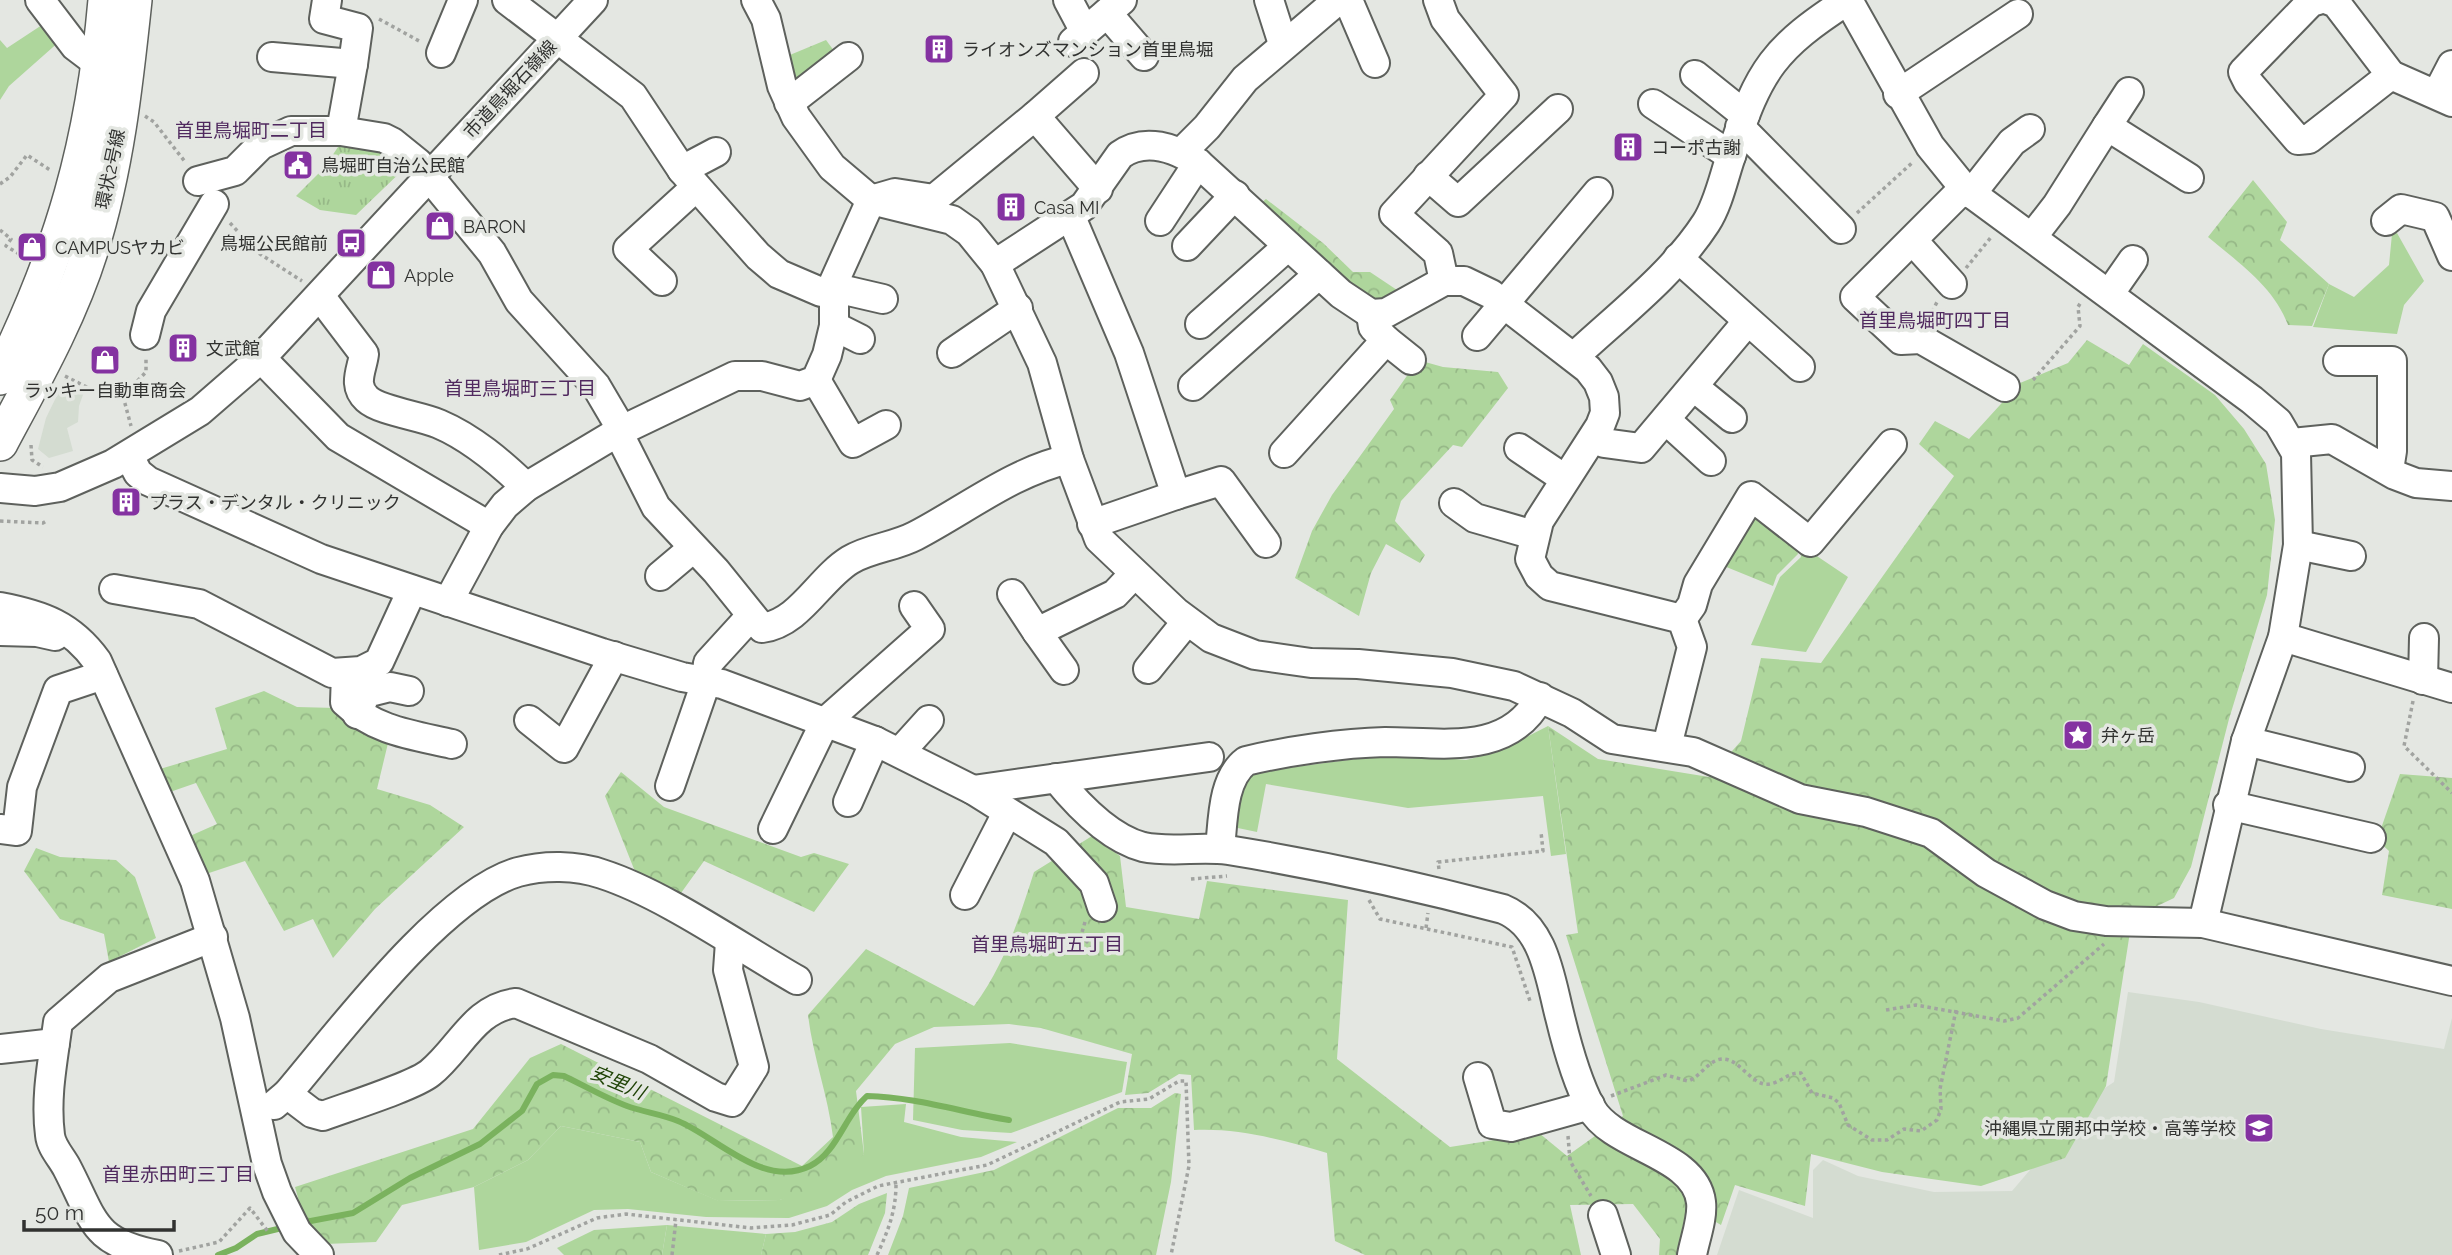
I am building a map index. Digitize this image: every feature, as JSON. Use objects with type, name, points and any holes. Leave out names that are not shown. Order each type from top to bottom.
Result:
[{"type":"main road","name":"環状2号線","points":[[0,377],[40,293],[61,236],[83,159],[100,65],[106,0]]},
{"type":"main road","name":"環状2号線","points":[[0,443],[68,308],[90,251],[116,142],[134,0]]},
{"type":"street","points":[[40,0],[75,46],[100,65]]},
{"type":"street","points":[[327,0],[324,19],[358,28],[341,131]]},
{"type":"street","points":[[442,53],[463,0]]},
{"type":"street","points":[[507,0],[633,96],[689,179],[758,256],[779,274],[809,289],[832,293],[840,289],[883,299]]},
{"type":"street","name":"市道鳥堀石嶺線","points":[[0,488],[42,491],[60,487],[131,444],[200,411],[261,358],[593,0]]},
{"type":"street","points":[[756,0],[766,19],[776,66],[789,103],[820,154],[849,184],[871,200],[952,220],[969,232],[995,264],[1042,363],[1069,459],[1093,524],[1106,548],[1187,621],[1211,638],[1255,655],[1311,663],[1358,664],[1452,673],[1514,685],[1612,739],[1667,746],[1718,762],[1800,799],[1867,812],[1931,833],[1986,873],[2045,905],[2074,916],[2106,921],[2203,923],[2452,981]]},
{"type":"street","points":[[1068,0],[1079,37],[1115,7],[1144,56]]},
{"type":"street","points":[[1269,0],[1283,44]]},
{"type":"street","points":[[1160,221],[1208,127],[1245,79],[1338,0]]},
{"type":"street","points":[[1348,0],[1375,63]]},
{"type":"street","points":[[1438,0],[1445,19],[1504,95],[1394,214],[1438,253],[1444,281]]},
{"type":"street","points":[[1575,356],[1678,258],[1707,221],[1754,90],[1781,48],[1848,0],[1898,94],[1930,146],[1968,191],[2033,236],[2098,293],[2252,400],[2278,422],[2292,443],[2298,486],[2298,545],[2283,637],[2246,741],[2228,805],[2203,923]]},
{"type":"street","points":[[2318,0],[2311,2],[2243,72],[2248,82],[2298,140],[2309,139],[2391,75]]},
{"type":"street","points":[[2328,0],[2336,3],[2391,75],[2444,98],[2452,65]]},
{"type":"street","points":[[1898,94],[2018,14]]},
{"type":"street","points":[[272,57],[353,64]]},
{"type":"street","points":[[789,103],[848,57]]},
{"type":"street","points":[[448,602],[489,526],[505,505],[526,487],[618,432],[743,373],[800,386],[816,380],[827,355],[834,326],[836,304],[832,293],[842,262],[871,200],[895,193],[934,199],[1084,73]]},
{"type":"street","points":[[1695,75],[1742,121],[1841,229]]},
{"type":"street","points":[[2033,236],[2057,205],[2129,92]]},
{"type":"street","points":[[1653,104],[1731,156]]},
{"type":"street","points":[[1429,176],[1458,202],[1558,109]]},
{"type":"street","points":[[1035,116],[1098,189]]},
{"type":"street","points":[[2107,126],[2189,178]]},
{"type":"street","points":[[198,181],[235,171],[261,145],[284,132],[304,129],[341,131],[384,138],[412,156],[492,253],[519,301],[596,386],[616,420],[618,432],[656,507],[692,549],[716,571],[750,617],[762,628],[773,627],[799,608],[849,561],[912,537],[1027,473],[1069,459]]},
{"type":"street","points":[[2005,387],[1949,343],[1921,339],[1901,340],[1849,303],[1968,191],[2012,142],[2030,129]]},
{"type":"street","points":[[995,264],[1071,217],[1098,189],[1121,155],[1129,149],[1151,145],[1190,158],[1235,195],[1357,307],[1371,314],[1386,313],[1444,281],[1478,285],[1575,356],[1598,382],[1604,397],[1605,413],[1594,438],[1565,479],[1534,535],[1530,559],[1539,576],[1550,586],[1682,619]]},
{"type":"street","points":[[662,281],[624,253],[716,152]]},
{"type":"street","points":[[1476,336],[1598,192]]},
{"type":"street","points":[[1187,246],[1235,195]]},
{"type":"street","points":[[145,335],[151,311],[214,204]]},
{"type":"street","points":[[2386,221],[2401,209],[2435,217],[2452,256]]},
{"type":"street","points":[[1071,217],[1129,353],[1175,495]]},
{"type":"street","points":[[1913,241],[1952,284]]},
{"type":"street","points":[[1200,324],[1288,246]]},
{"type":"street","points":[[1678,258],[1800,367]]},
{"type":"street","points":[[2098,293],[2133,260]]},
{"type":"street","points":[[1193,386],[1319,274]]},
{"type":"street","points":[[320,296],[364,354],[358,375],[360,389],[368,401],[441,424],[498,460],[526,487]]},
{"type":"street","points":[[952,353],[1018,308]]},
{"type":"street","points":[[1371,314],[1373,327],[1412,360]]},
{"type":"street","points":[[1594,438],[1604,443],[1641,448],[1747,322]]},
{"type":"street","points":[[834,326],[860,339]]},
{"type":"street","points":[[1284,453],[1386,340]]},
{"type":"street","points":[[261,358],[338,437],[489,526]]},
{"type":"street","points":[[2338,361],[2392,361],[2392,451],[2389,470]]},
{"type":"street","points":[[816,380],[853,443],[886,425]]},
{"type":"street","points":[[1694,387],[1732,418]]},
{"type":"street","points":[[1666,420],[1711,461]]},
{"type":"street","points":[[2292,443],[2332,439],[2416,482],[2452,486]]},
{"type":"street","points":[[131,444],[138,473],[148,481],[321,559],[614,656],[722,684],[888,747],[973,790],[1056,842],[1071,855],[1094,883],[1102,907]]},
{"type":"street","points":[[1682,619],[1692,605],[1698,584],[1745,491],[1810,542],[1892,444]]},
{"type":"street","points":[[1520,448],[1565,479]]},
{"type":"street","points":[[1093,524],[1221,481],[1266,543]]},
{"type":"street","points":[[1454,503],[1475,518],[1534,535]]},
{"type":"street","points":[[2298,545],[2351,556]]},
{"type":"street","points":[[660,576],[692,549]]},
{"type":"street","points":[[1037,632],[1115,594],[1134,574]]},
{"type":"street","points":[[114,589],[199,604],[317,667],[346,674],[379,662],[412,590]]},
{"type":"street","points":[[1012,594],[1064,670]]},
{"type":"street","points":[[773,829],[825,722],[930,629],[914,606]]},
{"type":"street","points":[[0,607],[37,614],[59,623],[90,651],[103,675],[195,881],[213,937],[280,1200],[297,1231],[319,1255]]},
{"type":"street","points":[[670,786],[706,682],[708,663],[750,617]]},
{"type":"street","points":[[1667,746],[1692,647],[1682,619]]},
{"type":"street","points":[[1148,669],[1187,621]]},
{"type":"street","points":[[0,631],[37,632],[55,636],[59,623]]},
{"type":"street","points":[[2283,637],[2452,688]]},
{"type":"street","points":[[2420,679],[2424,638]]},
{"type":"street","points":[[529,720],[565,748],[614,656]]},
{"type":"street","points":[[346,674],[345,702],[357,714],[386,730],[452,744]]},
{"type":"street","points":[[0,829],[17,831],[22,787],[58,690],[103,675]]},
{"type":"street","points":[[357,714],[366,693],[390,687],[409,691]]},
{"type":"street","points":[[1220,849],[1229,786],[1238,767],[1246,761],[1360,744],[1475,743],[1515,726],[1535,707],[1540,697]]},
{"type":"street","points":[[848,802],[888,747],[929,720]]},
{"type":"street","points":[[2246,741],[2350,767]]},
{"type":"street","points":[[973,790],[1209,757]]},
{"type":"street","points":[[1056,778],[1070,795],[1124,839],[1143,847],[1220,849],[1330,866],[1503,909],[1528,927],[1549,970],[1584,1106],[1611,1128],[1676,1166],[1693,1183],[1701,1202],[1692,1255]]},
{"type":"street","points":[[2228,805],[2371,838]]},
{"type":"street","points":[[965,895],[1007,813]]},
{"type":"street","points":[[257,1113],[287,1094],[358,1010],[437,926],[468,898],[518,872],[577,867],[625,882],[797,980]]},
{"type":"street","points":[[167,1254],[102,1247],[91,1219],[50,1139],[47,1094],[58,1023],[109,978],[213,937]]},
{"type":"street","points":[[287,1094],[312,1113],[323,1116],[359,1102],[429,1074],[496,1005],[516,1003],[649,1059],[716,1097],[732,1102],[754,1067],[728,970],[730,942]]},
{"type":"street","points":[[0,1049],[55,1043]]},
{"type":"street","points":[[1478,1077],[1492,1124],[1511,1128],[1584,1106]]},
{"type":"street","points":[[1603,1215],[1616,1255]]},
{"type":"path","points":[[358,28],[367,20],[382,19],[442,53]]},
{"type":"path","points":[[1841,229],[1930,146]]},
{"type":"path","points":[[0,184],[10,177],[27,155],[50,170]]},
{"type":"path","points":[[0,230],[11,239],[6,246],[25,258]]},
{"type":"path","points":[[2033,380],[2080,326],[2078,307],[2098,293]]},
{"type":"path","points":[[60,373],[104,396],[123,396],[146,372]]},
{"type":"path","points":[[123,396],[131,444]]},
{"type":"path","points":[[0,521],[43,523],[48,520]]},
{"type":"path","points":[[2420,679],[2403,746],[2452,793]]},
{"type":"path","points":[[1441,892],[1438,862],[1543,851],[1541,832]]},
{"type":"path","points":[[1191,879],[1229,876]]},
{"type":"path","points":[[1367,897],[1380,919],[1512,947],[1531,1005]]},
{"type":"path","points":[[1099,953],[1081,936],[1085,920],[1102,907]]},
{"type":"path","points":[[1886,1010],[1916,1005],[1956,1010],[2004,1021],[2018,1018],[2108,940]]},
{"type":"path","points":[[1603,1215],[1570,1161],[1567,1140],[1584,1106],[1666,1075],[1688,1081],[1715,1061],[1724,1059],[1734,1062],[1760,1083],[1769,1084],[1794,1073],[1801,1073],[1812,1093],[1833,1098],[1839,1103],[1848,1125],[1872,1140],[1887,1140],[1904,1129],[1922,1131],[1937,1120],[1941,1109],[1940,1088],[1956,1010]]},
{"type":"path","points":[[499,1255],[527,1249],[597,1218],[626,1214],[751,1228],[792,1225],[830,1215],[846,1202],[878,1186],[987,1165],[1120,1102],[1149,1099],[1179,1082],[1186,1082],[1188,1166],[1171,1255]]},
{"type":"path","points":[[877,1255],[891,1224],[896,1202],[896,1183]]},
{"type":"path","points":[[167,1254],[219,1242],[250,1208],[271,1235]]},
{"type":"path","points":[[672,1255],[676,1220]]},
{"type":"shaded area","points":[[65,379],[85,389],[79,406],[78,422],[67,428],[73,451],[49,458],[38,449],[46,418]]},
{"type":"shaded area","name":"沖縄県立開邦中学校・高等学校","points":[[2128,992],[2199,1002],[2321,1029],[2444,1049],[2452,1018],[2452,1255],[1717,1255],[1739,1190],[1813,1218],[1813,1170],[1823,1160],[1858,1176],[1934,1192],[2012,1191],[2093,1096],[2114,1082]]},
{"type":"green space","points":[[45,23],[61,40],[9,86],[0,100],[0,40],[7,48]]},
{"type":"green space","points":[[826,40],[840,59],[794,87],[785,57]]},
{"type":"green space","points":[[342,141],[367,144],[409,164],[356,215],[320,210],[296,196],[324,168]]},
{"type":"green space","points":[[2253,180],[2287,222],[2280,240],[2329,284],[2312,326],[2288,325],[2282,311],[2265,287],[2208,237]]},
{"type":"green space","points":[[1266,199],[1323,243],[1353,272],[1370,272],[1403,294],[1375,307],[1257,206]]},
{"type":"green space","points":[[2397,233],[2424,281],[2404,305],[2397,334],[2313,327],[2329,284],[2354,297],[2389,265],[2392,234]]},
{"type":"green space","points":[[2087,340],[2129,365],[2143,344],[2215,395],[2244,429],[2266,464],[2275,520],[2267,595],[2229,719],[2191,867],[2174,898],[2153,908],[2130,932],[2106,1086],[2065,1158],[1981,1186],[1882,1172],[1811,1154],[1805,1206],[1735,1185],[1721,1225],[1687,1205],[1677,1255],[1659,1255],[1660,1239],[1633,1204],[1570,1205],[1581,1255],[1365,1255],[1335,1241],[1327,1153],[1245,1133],[1194,1130],[1191,1075],[1179,1074],[1148,1093],[1125,1095],[1132,1054],[1041,1028],[1009,1024],[934,1027],[895,1044],[856,1091],[864,1154],[825,1184],[780,1200],[718,1201],[651,1172],[640,1142],[561,1126],[528,1160],[474,1187],[402,1205],[376,1242],[325,1244],[302,1212],[295,1187],[473,1129],[530,1058],[561,1044],[802,1166],[833,1137],[808,1015],[866,949],[974,1006],[1002,958],[1034,872],[1092,836],[1120,856],[1126,907],[1199,919],[1207,881],[1348,900],[1337,1059],[1450,1147],[1539,1133],[1567,1156],[1623,1116],[1566,935],[1578,933],[1548,726],[1598,759],[1709,777],[1741,741],[1761,658],[1821,663],[1954,476],[1919,444],[1935,421],[1969,439],[2020,383],[2068,363]]},
{"type":"green space","points":[[1418,360],[1443,367],[1498,372],[1508,388],[1462,447],[1453,445],[1401,501],[1395,521],[1425,555],[1420,563],[1386,544],[1371,573],[1359,616],[1295,578],[1312,531],[1332,495],[1394,409],[1390,400]]},
{"type":"green space","points":[[1756,513],[1794,539],[1798,554],[1777,575],[1773,586],[1719,564]]},
{"type":"green space","points":[[1799,544],[1848,577],[1806,652],[1751,645],[1780,577],[1801,557]]},
{"type":"green space","points":[[264,691],[297,707],[336,708],[389,739],[377,789],[430,805],[464,827],[375,909],[333,958],[313,919],[284,931],[245,861],[206,874],[190,836],[217,824],[196,783],[170,792],[160,769],[227,749],[215,708]]},
{"type":"green space","points":[[1548,726],[1566,854],[1551,856],[1543,796],[1408,808],[1266,784],[1257,832],[1233,827],[1238,790],[1248,773],[1363,758],[1422,756],[1466,760],[1497,752]]},
{"type":"green space","points":[[621,772],[664,807],[801,857],[814,853],[849,864],[814,912],[704,861],[676,900],[634,869],[605,796]]},
{"type":"green space","points":[[2400,774],[2452,778],[2452,909],[2382,895],[2389,851],[2377,840]]},
{"type":"green space","points":[[36,848],[60,857],[116,860],[135,877],[156,938],[109,962],[104,934],[60,919],[24,871]]},
{"type":"green space","points":[[1010,1043],[1127,1062],[1122,1092],[1011,1133],[962,1130],[913,1120],[915,1048]]},
{"type":"green space","points":[[1175,1093],[1181,1094],[1171,1182],[1156,1255],[888,1255],[903,1216],[909,1188],[994,1170],[1118,1108],[1151,1108]]},
{"type":"green space","points":[[906,1104],[904,1122],[961,1137],[1017,1142],[981,1157],[886,1176],[852,1190],[827,1206],[789,1218],[706,1217],[628,1209],[594,1210],[526,1242],[479,1250],[474,1187],[528,1160],[561,1126],[640,1142],[651,1172],[719,1201],[780,1200],[864,1154],[861,1107]]},
{"type":"green space","points":[[887,1193],[885,1213],[868,1255],[761,1255],[766,1234],[795,1232],[832,1222],[859,1204]]},
{"type":"green space","points":[[667,1225],[766,1234],[761,1255],[662,1255]]},
{"type":"green space","points":[[667,1225],[662,1255],[564,1255],[557,1248],[594,1230]]},
{"type":"waterway","name":"安里川","points":[[300,1223],[353,1213],[410,1178],[480,1144],[522,1111],[537,1084],[553,1075],[564,1076],[627,1106],[678,1121],[741,1158],[775,1171],[792,1171],[810,1166],[819,1160],[867,1096],[920,1102],[1009,1120]]},
{"type":"waterway","name":"安里川","points":[[218,1255],[236,1248],[257,1234],[286,1227]]},
{"type":"place","name":"ライオンズマンション首里鳥堀","points":[[939,49]]},
{"type":"place","name":"コーポ古謝","points":[[1628,147]]},
{"type":"place","name":"鳥堀町自治公民館","points":[[298,165]]},
{"type":"place","name":"Casa MI","points":[[1011,207]]},
{"type":"place","name":"BARON","points":[[440,226]]},
{"type":"place","name":"鳥堀公民館前","points":[[351,243]]},
{"type":"place","name":"CAMPUSヤカビ","points":[[32,247]]},
{"type":"place","name":"Apple","points":[[381,275]]},
{"type":"place","name":"文武館","points":[[183,348]]},
{"type":"place","name":"ラッキー自動車商会","points":[[105,360]]},
{"type":"place","name":"プラス・デンタル・クリニック","points":[[126,502]]},
{"type":"place","name":"弁ヶ岳","points":[[2078,735]]},
{"type":"place","name":"沖縄県立開邦中学校・高等学校","points":[[2259,1128]]},
{"type":"district","name":"首里鳥堀町二丁目","points":[[251,130]]},
{"type":"district","name":"首里鳥堀町四丁目","points":[[1935,320]]},
{"type":"district","name":"首里鳥堀町三丁目","points":[[520,388]]},
{"type":"district","name":"首里鳥堀町五丁目","points":[[1047,944]]},
{"type":"district","name":"首里赤田町三丁目","points":[[178,1174]]}]
